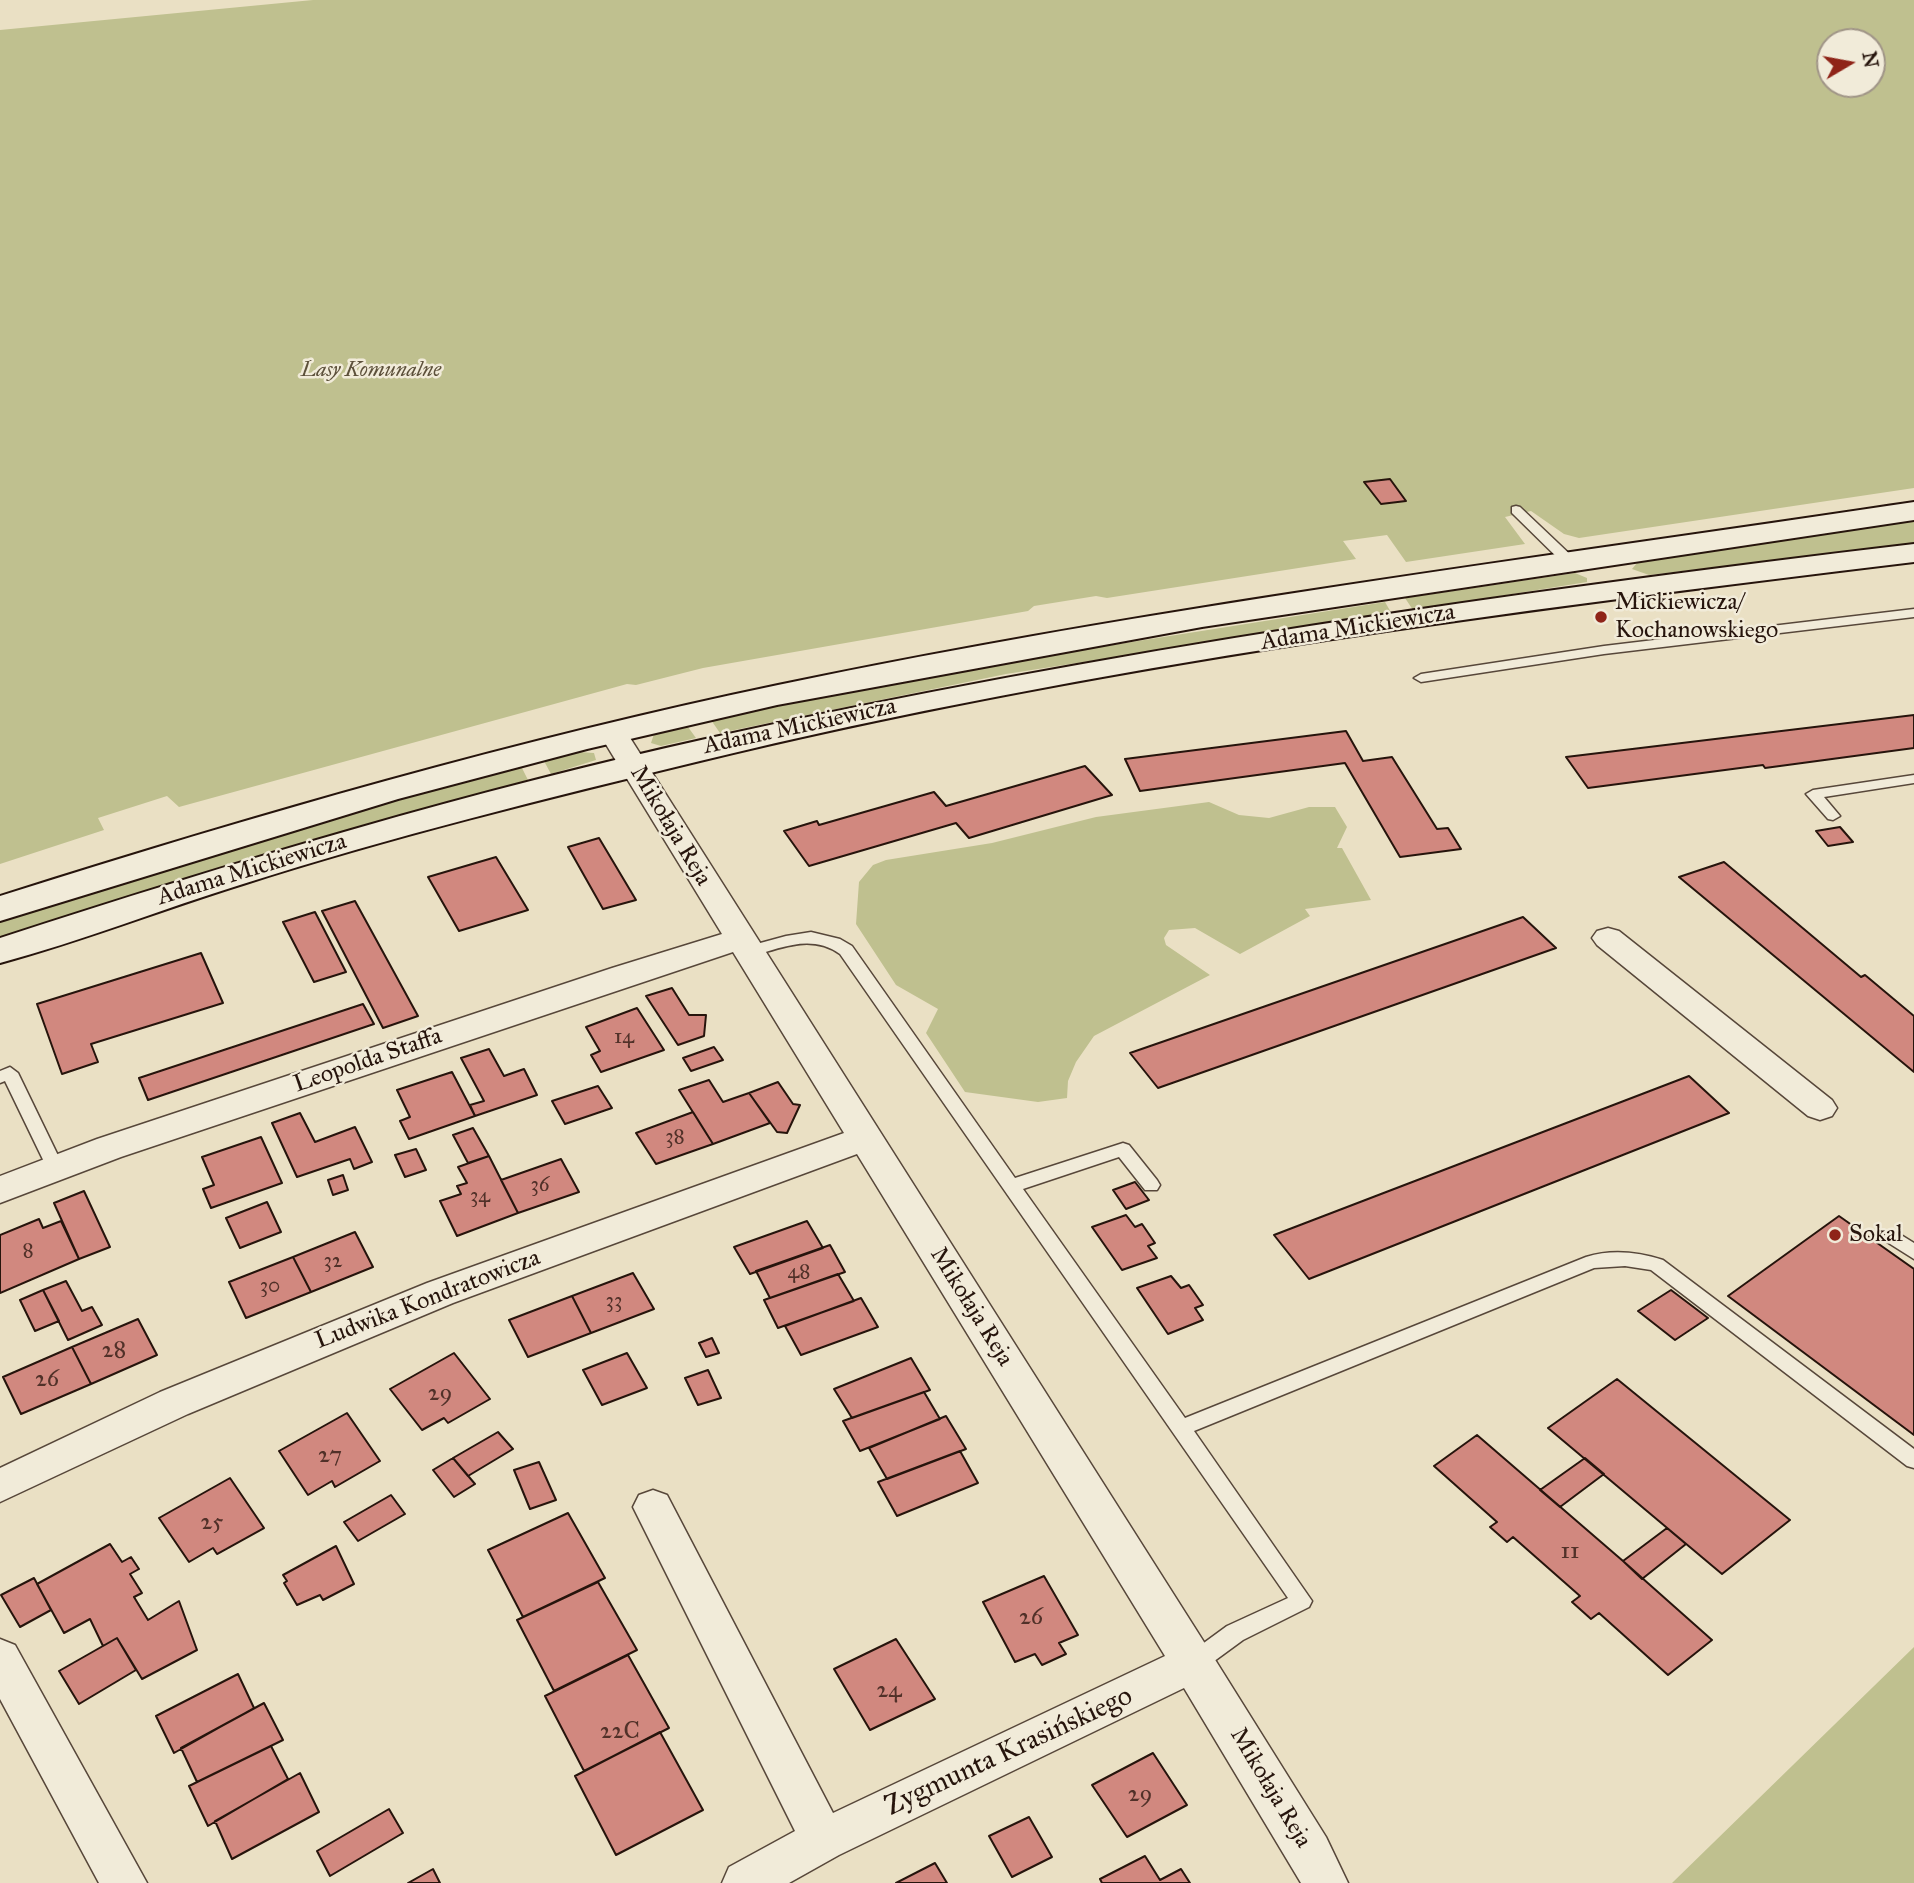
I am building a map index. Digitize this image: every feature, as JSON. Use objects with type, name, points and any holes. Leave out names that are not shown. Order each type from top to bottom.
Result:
[{"type":"street","name":"Adama Mickiewicza","points":[[0,909],[244,831],[613,733],[775,695],[1025,648],[1914,512]]},
{"type":"street","name":"Adama Mickiewicza","points":[[0,951],[349,840],[632,765],[877,709],[1070,673],[1620,588],[1914,553]]},
{"type":"street","points":[[1584,562],[1620,588]]},
{"type":"street","name":"Mikołaja Reja","points":[[613,733],[1194,1663],[1310,1852],[1325,1883]]},
{"type":"street","points":[[1608,938],[1820,1108]]},
{"type":"street","name":"Leopolda Staffa","points":[[0,1190],[55,1168],[623,975],[744,945]]},
{"type":"street","name":"Ludwika Kondratowicza","points":[[0,1486],[174,1403],[414,1304],[865,1138]]},
{"type":"street","points":[[653,1507],[823,1840]]},
{"type":"street","name":"Zygmunta Krasińskiego","points":[[745,1883],[823,1840],[1194,1663]]},
{"type":"street","points":[[5,1678],[124,1883]]},
{"type":"lane","points":[[1516,510],[1584,562]]},
{"type":"lane","points":[[1421,678],[1604,650],[1914,613]]},
{"type":"lane","points":[[1833,816],[1813,793],[1914,779]]},
{"type":"lane","points":[[744,945],[811,937],[832,940],[846,950],[1014,1185],[1301,1601],[1235,1633],[1194,1663]]},
{"type":"lane","points":[[0,1077],[10,1073],[55,1168]]},
{"type":"lane","points":[[1014,1185],[1124,1149],[1152,1185]]},
{"type":"lane","points":[[1893,1237],[1914,1252]]},
{"type":"lane","points":[[1181,1428],[1592,1262],[1620,1258],[1641,1259],[1657,1265],[1914,1460]]},
{"type":"green space","name":"Lasy Komunalne","points":[[313,0],[1914,0],[1914,488],[1579,538],[1564,534],[1531,511],[1505,517],[1525,544],[1406,562],[1387,535],[1343,541],[1356,559],[1107,598],[1096,596],[1034,606],[1028,611],[703,668],[636,685],[627,684],[179,807],[167,796],[98,818],[104,830],[0,864],[0,30]]},
{"type":"green space","points":[[1914,521],[1914,544],[1649,575],[1632,569],[1637,563]]},
{"type":"green space","points":[[1575,573],[1587,578],[1587,582],[1413,610],[1405,598]]},
{"type":"green space","points":[[1385,602],[1392,614],[1006,674],[720,733],[711,720],[967,668]]},
{"type":"green space","points":[[688,727],[696,738],[661,746],[651,743],[654,734]]},
{"type":"green space","points":[[580,752],[594,753],[596,760],[551,774],[544,761]]},
{"type":"green space","points":[[521,766],[528,780],[236,862],[0,939],[0,922],[64,900],[259,840]]},
{"type":"green space","points":[[1209,802],[1239,815],[1269,818],[1309,807],[1335,807],[1347,827],[1337,848],[1342,848],[1371,900],[1305,909],[1310,916],[1240,954],[1195,928],[1169,930],[1164,938],[1166,945],[1210,975],[1094,1036],[1076,1062],[1068,1081],[1067,1098],[1038,1102],[965,1092],[926,1033],[938,1009],[896,985],[856,924],[859,882],[873,865],[886,860],[992,843],[1096,817]]},
{"type":"green space","points":[[1914,1647],[1914,1883],[1672,1883]]},
{"type":"building","points":[[1390,479],[1406,501],[1381,504],[1364,482]]},
{"type":"building","points":[[1914,715],[1914,748],[1765,768],[1763,765],[1588,788],[1566,757]]},
{"type":"building","points":[[1346,731],[1363,761],[1392,757],[1437,829],[1448,828],[1461,849],[1400,857],[1345,763],[1140,791],[1125,759]]},
{"type":"building","points":[[1085,766],[1112,795],[969,838],[956,823],[809,866],[784,831],[817,821],[819,825],[934,792],[946,806]]},
{"type":"building","points":[[1840,827],[1853,842],[1828,846],[1816,831]]},
{"type":"building","points":[[599,838],[636,900],[603,909],[568,847]]},
{"type":"building","points":[[496,857],[528,910],[459,931],[428,877]]},
{"type":"building","points":[[1724,862],[1861,977],[1865,975],[1914,1016],[1914,1072],[1679,877]]},
{"type":"building","points":[[355,901],[418,1016],[383,1028],[322,911]]},
{"type":"building","points":[[315,912],[346,972],[314,982],[283,922]]},
{"type":"building","points":[[1523,917],[1556,948],[1158,1088],[1130,1053]]},
{"type":"building","points":[[201,953],[223,1003],[91,1044],[98,1062],[62,1074],[37,1004]]},
{"type":"building","points":[[672,988],[689,1015],[706,1015],[704,1036],[678,1045],[646,996]]},
{"type":"building","points":[[363,1004],[374,1024],[148,1100],[139,1078]]},
{"type":"building","points":[[637,1008],[664,1050],[601,1072],[591,1055],[600,1051],[586,1027]]},
{"type":"building","points":[[714,1047],[723,1060],[691,1071],[683,1058]]},
{"type":"building","points":[[489,1049],[504,1076],[524,1069],[537,1095],[475,1116],[470,1105],[484,1101],[461,1058]]},
{"type":"building","points":[[452,1072],[475,1116],[409,1139],[400,1121],[410,1117],[397,1090]]},
{"type":"building","points":[[1689,1076],[1729,1113],[1309,1279],[1274,1235]]},
{"type":"building","points":[[709,1080],[723,1102],[749,1093],[770,1123],[713,1144],[679,1090]]},
{"type":"building","points":[[778,1082],[793,1104],[800,1105],[787,1133],[777,1132],[749,1093]]},
{"type":"building","points":[[598,1086],[612,1108],[565,1124],[552,1101]]},
{"type":"building","points":[[693,1112],[713,1144],[656,1164],[636,1133]]},
{"type":"building","points":[[300,1113],[315,1142],[355,1127],[372,1162],[354,1169],[350,1159],[297,1177],[272,1123]]},
{"type":"building","points":[[473,1128],[489,1156],[468,1163],[453,1135]]},
{"type":"building","points":[[261,1137],[282,1183],[211,1208],[203,1189],[214,1185],[202,1157]]},
{"type":"building","points":[[416,1149],[426,1170],[405,1177],[395,1155]]},
{"type":"building","points":[[489,1156],[518,1213],[457,1236],[440,1201],[461,1194],[457,1186],[467,1183],[458,1167]]},
{"type":"building","points":[[561,1159],[579,1192],[518,1213],[501,1180]]},
{"type":"building","points":[[343,1175],[348,1190],[333,1195],[328,1180]]},
{"type":"building","points":[[1135,1182],[1149,1200],[1126,1209],[1113,1190]]},
{"type":"building","points":[[84,1191],[110,1247],[79,1259],[54,1203]]},
{"type":"building","points":[[267,1202],[281,1232],[240,1248],[226,1218]]},
{"type":"building","points":[[1126,1215],[1135,1227],[1142,1224],[1155,1243],[1148,1246],[1157,1258],[1122,1270],[1092,1227]]},
{"type":"building","points":[[1839,1216],[1914,1269],[1914,1435],[1728,1296]]},
{"type":"building","points":[[39,1219],[43,1228],[61,1221],[79,1259],[0,1293],[0,1235]]},
{"type":"building","points":[[807,1221],[823,1248],[750,1274],[734,1247]]},
{"type":"building","points":[[355,1232],[373,1267],[311,1292],[293,1257]]},
{"type":"building","points":[[830,1245],[845,1272],[770,1298],[756,1271]]},
{"type":"building","points":[[293,1257],[311,1292],[246,1318],[229,1282]]},
{"type":"building","points":[[633,1273],[654,1309],[591,1333],[572,1296]]},
{"type":"building","points":[[838,1274],[854,1301],[778,1328],[764,1300]]},
{"type":"building","points":[[1171,1276],[1181,1288],[1189,1285],[1203,1305],[1195,1308],[1203,1320],[1168,1334],[1137,1288]]},
{"type":"building","points":[[66,1281],[82,1311],[92,1307],[102,1325],[68,1340],[43,1290]]},
{"type":"building","points":[[43,1290],[59,1321],[35,1331],[20,1300]]},
{"type":"building","points":[[1671,1290],[1708,1318],[1675,1340],[1638,1311]]},
{"type":"building","points":[[572,1296],[591,1333],[528,1357],[509,1320]]},
{"type":"building","points":[[861,1298],[878,1327],[801,1355],[785,1326]]},
{"type":"building","points":[[138,1319],[157,1355],[91,1384],[72,1347]]},
{"type":"building","points":[[712,1338],[719,1353],[706,1357],[699,1343]]},
{"type":"building","points":[[72,1347],[91,1384],[21,1414],[3,1377]]},
{"type":"building","points":[[454,1353],[490,1399],[448,1423],[444,1418],[422,1430],[390,1389]]},
{"type":"building","points":[[627,1353],[647,1388],[602,1405],[583,1370]]},
{"type":"building","points":[[911,1358],[930,1390],[852,1418],[834,1389]]},
{"type":"building","points":[[708,1370],[721,1398],[698,1405],[685,1378]]},
{"type":"building","points":[[1617,1379],[1790,1520],[1722,1574],[1548,1428]]},
{"type":"building","points":[[924,1392],[940,1419],[860,1451],[843,1421]]},
{"type":"building","points":[[347,1413],[380,1461],[335,1487],[332,1481],[308,1495],[279,1451]]},
{"type":"building","points":[[946,1416],[966,1449],[887,1479],[869,1448]]},
{"type":"building","points":[[498,1432],[513,1449],[468,1476],[453,1458]]},
{"type":"building","points":[[1477,1435],[1712,1640],[1668,1675],[1599,1613],[1591,1619],[1572,1602],[1580,1596],[1513,1537],[1507,1542],[1490,1527],[1497,1522],[1434,1466]]},
{"type":"building","points":[[960,1451],[978,1483],[897,1516],[878,1482]]},
{"type":"building","points":[[453,1458],[475,1484],[454,1497],[433,1470]]},
{"type":"building","points":[[1585,1458],[1604,1474],[1560,1507],[1540,1490]]},
{"type":"building","points":[[539,1462],[556,1500],[530,1509],[514,1470]]},
{"type":"building","points":[[230,1478],[264,1528],[217,1554],[213,1548],[189,1562],[159,1518]]},
{"type":"building","points":[[391,1495],[405,1514],[358,1541],[344,1522]]},
{"type":"building","points":[[568,1513],[605,1578],[523,1617],[488,1550]]},
{"type":"building","points":[[1667,1528],[1686,1544],[1642,1579],[1623,1561]]},
{"type":"building","points":[[110,1544],[122,1562],[131,1557],[139,1569],[130,1574],[142,1593],[134,1597],[148,1620],[179,1601],[197,1650],[142,1679],[117,1638],[103,1646],[90,1619],[64,1633],[37,1584]]},
{"type":"building","points":[[336,1546],[354,1584],[323,1600],[320,1595],[297,1605],[284,1583],[287,1581],[283,1575]]},
{"type":"building","points":[[1044,1576],[1078,1635],[1059,1643],[1066,1654],[1042,1665],[1035,1654],[1015,1662],[983,1602]]},
{"type":"building","points":[[34,1578],[51,1610],[20,1627],[1,1595]]},
{"type":"building","points":[[598,1582],[637,1650],[554,1691],[517,1620]]},
{"type":"building","points":[[117,1638],[136,1670],[79,1704],[59,1671]]},
{"type":"building","points":[[896,1639],[935,1699],[870,1730],[834,1669]]},
{"type":"building","points":[[628,1655],[669,1728],[584,1771],[545,1696]]},
{"type":"building","points":[[238,1674],[254,1708],[174,1753],[156,1716]]},
{"type":"building","points":[[264,1703],[283,1740],[197,1782],[181,1748]]},
{"type":"building","points":[[660,1732],[703,1810],[616,1855],[575,1776]]},
{"type":"building","points":[[271,1746],[288,1779],[208,1826],[189,1786]]},
{"type":"building","points":[[1153,1753],[1187,1805],[1127,1837],[1092,1785]]},
{"type":"building","points":[[300,1773],[319,1812],[232,1859],[215,1821]]},
{"type":"building","points":[[389,1809],[403,1833],[330,1876],[317,1851]]},
{"type":"building","points":[[1029,1817],[1052,1857],[1012,1877],[989,1836]]},
{"type":"building","points":[[1145,1856],[1160,1880],[1181,1869],[1190,1883],[1102,1883],[1100,1879]]},
{"type":"building","points":[[935,1863],[947,1883],[896,1883]]},
{"type":"building","points":[[433,1869],[440,1883],[408,1883]]},
{"type":"place","name":"Mickiewicza/ Kochanowskiego","points":[[1601,617]]},
{"type":"place","name":"Sokal","points":[[1835,1235]]}]
